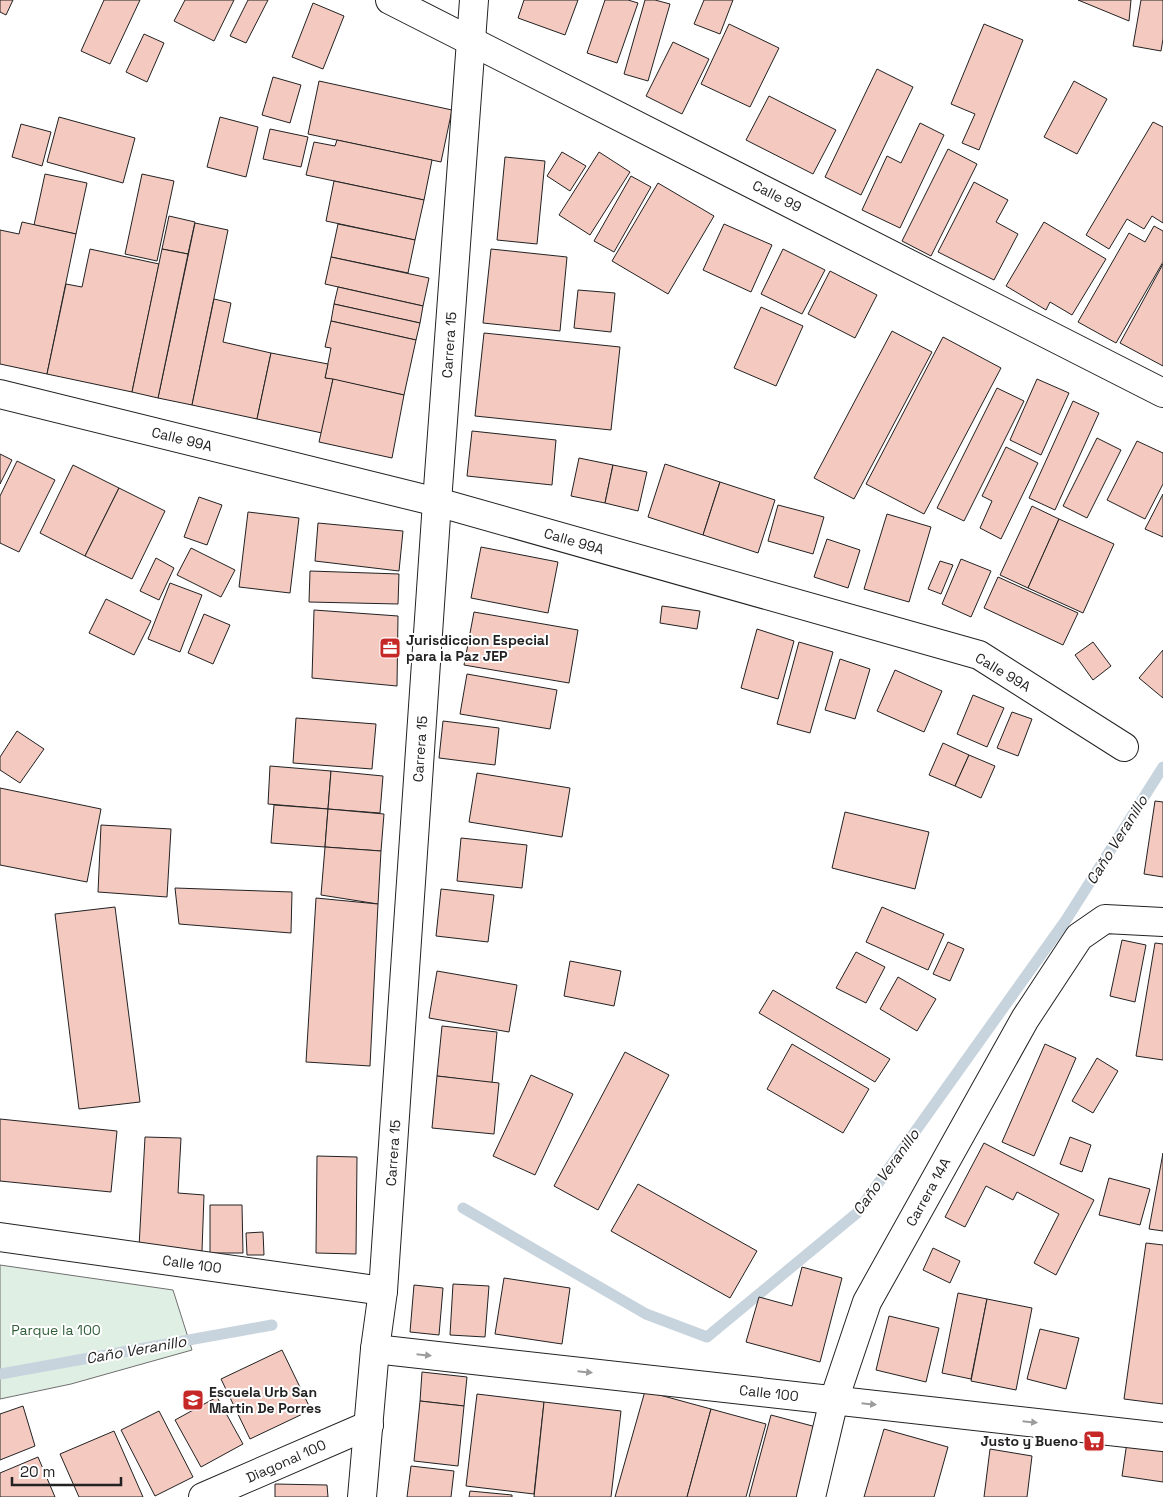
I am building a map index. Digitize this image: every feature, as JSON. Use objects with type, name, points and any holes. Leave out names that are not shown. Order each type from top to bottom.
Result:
[{"type":"street","name":"Calle 99","points":[[390,0],[1163,393]]},
{"type":"street","name":"Carrera 15","points":[[362,1497],[375,1349],[383,1291],[437,502],[474,0]]},
{"type":"street","name":"Calle 99A","points":[[0,394],[437,502],[978,655],[1124,747]]},
{"type":"street","name":"Carrera 14A","points":[[811,1497],[834,1400],[867,1302],[1025,1019],[1079,937],[1105,919],[1163,922]]},
{"type":"street","name":"Calle 100","points":[[0,1237],[383,1291]]},
{"type":"street","name":"Calle 100","points":[[375,1349],[1163,1437]]},
{"type":"street","name":"Diagonal 100","points":[[203,1497],[369,1425]]},
{"type":"green space","name":"Parque la 100","points":[[0,1265],[173,1290],[192,1350],[71,1384],[0,1399]]},
{"type":"building","points":[[0,0],[13,0],[6,15],[0,12]]},
{"type":"building","points":[[104,0],[140,0],[110,64],[81,51]]},
{"type":"building","points":[[185,0],[234,0],[214,41],[174,21]]},
{"type":"building","points":[[248,0],[268,0],[246,43],[230,36]]},
{"type":"building","points":[[524,0],[578,0],[565,35],[518,18]]},
{"type":"building","points":[[605,0],[628,0],[638,3],[617,63],[587,53]]},
{"type":"building","points":[[645,0],[655,0],[670,4],[648,81],[624,74]]},
{"type":"building","points":[[704,0],[733,0],[720,34],[694,24]]},
{"type":"building","points":[[1078,0],[1131,0],[1129,21]]},
{"type":"building","points":[[1141,0],[1163,0],[1163,39],[1161,51],[1133,46]]},
{"type":"building","points":[[313,3],[344,16],[323,69],[292,57]]},
{"type":"building","points":[[729,24],[779,48],[750,107],[701,84]]},
{"type":"building","points":[[984,24],[1023,40],[979,150],[962,143],[975,114],[951,104]]},
{"type":"building","points":[[144,34],[164,43],[147,82],[126,72]]},
{"type":"building","points":[[673,42],[709,59],[682,114],[646,96]]},
{"type":"building","points":[[877,69],[913,87],[861,195],[825,177]]},
{"type":"building","points":[[273,77],[301,85],[290,123],[262,115]]},
{"type":"building","points":[[319,81],[452,110],[441,162],[308,134]]},
{"type":"building","points":[[1074,81],[1107,99],[1077,154],[1044,137]]},
{"type":"building","points":[[769,96],[836,130],[813,174],[746,140]]},
{"type":"building","points":[[59,117],[135,138],[123,183],[47,162]]},
{"type":"building","points":[[220,117],[258,127],[246,177],[207,167]]},
{"type":"building","points":[[1153,122],[1163,127],[1163,223],[1152,216],[1144,229],[1127,219],[1109,249],[1086,235]]},
{"type":"building","points":[[920,123],[944,135],[900,228],[862,210],[887,156],[901,163]]},
{"type":"building","points":[[21,124],[51,132],[42,166],[12,157]]},
{"type":"building","points":[[270,129],[308,137],[301,167],[263,159]]},
{"type":"building","points":[[337,140],[432,160],[424,200],[306,175],[314,142],[335,146]]},
{"type":"building","points":[[948,149],[977,164],[931,256],[902,241]]},
{"type":"building","points":[[562,152],[586,166],[570,191],[547,176]]},
{"type":"building","points":[[599,152],[630,172],[590,235],[559,215]]},
{"type":"building","points":[[505,157],[545,161],[537,244],[497,240]]},
{"type":"building","points":[[45,174],[87,183],[76,234],[34,225]]},
{"type":"building","points":[[142,174],[174,181],[157,261],[125,254]]},
{"type":"building","points":[[631,176],[651,187],[614,252],[594,241]]},
{"type":"building","points":[[334,181],[424,200],[415,240],[326,221]]},
{"type":"building","points":[[974,182],[1008,200],[996,222],[1018,234],[994,280],[938,252]]},
{"type":"building","points":[[658,183],[714,216],[668,294],[612,261]]},
{"type":"building","points":[[169,216],[195,222],[188,254],[162,249]]},
{"type":"building","points":[[22,222],[76,234],[47,374],[0,364],[0,230],[19,234]]},
{"type":"building","points":[[1044,222],[1106,259],[1072,315],[1050,302],[1046,310],[1006,286]]},
{"type":"building","points":[[195,223],[228,230],[192,405],[158,398]]},
{"type":"building","points":[[338,224],[415,240],[408,273],[331,257]]},
{"type":"building","points":[[724,224],[772,245],[751,292],[703,270]]},
{"type":"building","points":[[1154,226],[1163,231],[1163,262],[1116,343],[1078,322],[1129,233],[1145,242]]},
{"type":"building","points":[[90,249],[159,264],[132,392],[47,374],[66,284],[82,287]]},
{"type":"building","points":[[162,249],[188,254],[158,398],[132,392]]},
{"type":"building","points":[[491,249],[567,257],[560,331],[483,323]]},
{"type":"building","points":[[783,249],[825,270],[802,314],[761,294]]},
{"type":"building","points":[[331,257],[429,278],[423,306],[325,284]]},
{"type":"building","points":[[1163,264],[1163,366],[1120,343]]},
{"type":"building","points":[[830,271],[877,295],[855,338],[808,314]]},
{"type":"building","points":[[338,287],[423,306],[420,323],[334,304]]},
{"type":"building","points":[[578,290],[615,293],[611,332],[574,328]]},
{"type":"building","points":[[214,299],[231,303],[223,342],[271,353],[257,419],[192,405]]},
{"type":"building","points":[[334,304],[420,323],[416,340],[331,321]]},
{"type":"building","points":[[761,307],[803,326],[776,386],[734,368]]},
{"type":"building","points":[[331,321],[416,340],[404,395],[325,378],[331,348],[325,347]]},
{"type":"building","points":[[892,331],[932,352],[854,499],[814,478]]},
{"type":"building","points":[[484,333],[620,347],[611,430],[475,416]]},
{"type":"building","points":[[943,337],[1001,368],[924,514],[866,484]]},
{"type":"building","points":[[271,353],[328,364],[325,378],[333,379],[322,433],[257,419]]},
{"type":"building","points":[[333,379],[404,395],[392,458],[319,442]]},
{"type":"building","points":[[1037,379],[1069,393],[1041,455],[1010,440]]},
{"type":"building","points":[[997,388],[1024,401],[964,521],[937,508]]},
{"type":"building","points":[[1073,401],[1099,413],[1055,510],[1029,498]]},
{"type":"building","points":[[472,431],[556,440],[552,485],[467,476]]},
{"type":"building","points":[[1097,438],[1121,450],[1087,518],[1063,506]]},
{"type":"building","points":[[1137,441],[1163,453],[1163,484],[1145,519],[1107,500]]},
{"type":"building","points":[[1006,447],[1038,463],[1001,539],[980,528],[992,501],[982,496]]},
{"type":"building","points":[[0,454],[12,460],[0,484]]},
{"type":"building","points":[[579,458],[613,465],[605,503],[571,496]]},
{"type":"building","points":[[17,461],[55,480],[19,552],[0,543],[0,496]]},
{"type":"building","points":[[665,464],[720,482],[703,535],[648,517]]},
{"type":"building","points":[[73,465],[119,488],[85,556],[40,533]]},
{"type":"building","points":[[613,465],[647,472],[638,511],[605,503]]},
{"type":"building","points":[[720,482],[775,500],[758,553],[703,535]]},
{"type":"building","points":[[119,488],[165,511],[132,579],[85,556]]},
{"type":"building","points":[[1163,494],[1163,537],[1145,529]]},
{"type":"building","points":[[199,497],[222,505],[207,545],[184,537]]},
{"type":"building","points":[[778,505],[824,517],[813,554],[768,541]]},
{"type":"building","points":[[1032,506],[1059,519],[1028,588],[1000,575]]},
{"type":"building","points":[[248,512],[299,518],[290,593],[239,587]]},
{"type":"building","points":[[887,514],[931,527],[909,602],[864,589]]},
{"type":"building","points":[[1059,519],[1114,544],[1083,613],[1028,588]]},
{"type":"building","points":[[318,523],[403,531],[399,571],[315,561]]},
{"type":"building","points":[[827,539],[860,550],[848,588],[814,577]]},
{"type":"building","points":[[481,547],[558,562],[548,613],[471,598]]},
{"type":"building","points":[[191,548],[235,570],[221,597],[177,575]]},
{"type":"building","points":[[156,558],[174,568],[159,600],[140,591]]},
{"type":"building","points":[[961,559],[991,571],[971,617],[942,604]]},
{"type":"building","points":[[940,561],[953,565],[941,594],[928,589]]},
{"type":"building","points":[[310,571],[399,574],[398,604],[309,602]]},
{"type":"building","points":[[998,577],[1078,613],[1063,645],[984,608]]},
{"type":"building","points":[[170,583],[202,595],[180,652],[148,639]]},
{"type":"building","points":[[106,599],[151,621],[134,655],[89,633]]},
{"type":"building","points":[[662,606],[700,611],[697,629],[660,623]]},
{"type":"building","points":[[314,610],[398,616],[397,686],[312,678]]},
{"type":"building","points":[[474,612],[578,630],[569,683],[464,665]]},
{"type":"building","points":[[204,614],[230,625],[213,664],[188,653]]},
{"type":"building","points":[[757,629],[794,641],[778,699],[741,688]]},
{"type":"building","points":[[799,642],[833,652],[810,733],[777,724]]},
{"type":"building","points":[[1093,642],[1111,666],[1093,680],[1075,655]]},
{"type":"building","points":[[1163,650],[1163,698],[1139,678]]},
{"type":"building","points":[[840,659],[870,669],[855,719],[825,710]]},
{"type":"building","points":[[895,670],[942,691],[924,732],[877,711]]},
{"type":"building","points":[[467,674],[557,690],[550,729],[460,714]]},
{"type":"building","points":[[973,695],[1004,708],[987,747],[957,734]]},
{"type":"building","points":[[1012,712],[1032,719],[1018,756],[997,748]]},
{"type":"building","points":[[296,718],[376,724],[372,769],[293,763]]},
{"type":"building","points":[[443,721],[499,728],[495,765],[439,758]]},
{"type":"building","points":[[17,731],[44,749],[20,783],[0,770],[0,757]]},
{"type":"building","points":[[943,743],[969,755],[955,786],[929,775]]},
{"type":"building","points":[[969,755],[995,766],[981,798],[955,786]]},
{"type":"building","points":[[270,766],[331,771],[328,809],[268,804]]},
{"type":"building","points":[[331,771],[383,776],[380,813],[328,809]]},
{"type":"building","points":[[477,773],[570,788],[562,837],[469,822]]},
{"type":"building","points":[[0,788],[101,809],[87,882],[0,865]]},
{"type":"building","points":[[1155,801],[1163,802],[1163,877],[1144,874]]},
{"type":"building","points":[[274,805],[328,809],[325,847],[271,843]]},
{"type":"building","points":[[328,809],[384,814],[381,851],[325,847]]},
{"type":"building","points":[[845,812],[929,832],[915,889],[832,868]]},
{"type":"building","points":[[101,825],[171,829],[167,897],[98,892]]},
{"type":"building","points":[[461,838],[527,845],[522,888],[457,881]]},
{"type":"building","points":[[325,847],[381,851],[378,904],[321,895]]},
{"type":"building","points":[[175,888],[292,892],[291,933],[179,924]]},
{"type":"building","points":[[441,889],[494,895],[488,942],[436,936]]},
{"type":"building","points":[[316,898],[378,904],[370,1066],[306,1062]]},
{"type":"building","points":[[115,907],[140,1102],[79,1109],[55,914]]},
{"type":"building","points":[[882,907],[944,934],[928,970],[866,942]]},
{"type":"building","points":[[1122,940],[1146,945],[1135,1002],[1110,996]]},
{"type":"building","points":[[948,942],[964,949],[950,981],[933,974]]},
{"type":"building","points":[[1155,943],[1163,944],[1163,1060],[1136,1056]]},
{"type":"building","points":[[856,952],[885,967],[866,1003],[836,988]]},
{"type":"building","points":[[570,961],[621,971],[614,1006],[564,996]]},
{"type":"building","points":[[437,971],[517,985],[509,1032],[429,1018]]},
{"type":"building","points":[[898,977],[936,999],[917,1031],[880,1009]]},
{"type":"building","points":[[773,990],[890,1059],[875,1082],[759,1013]]},
{"type":"building","points":[[442,1026],[497,1032],[492,1083],[437,1076]]},
{"type":"building","points":[[792,1044],[869,1089],[843,1133],[767,1089]]},
{"type":"building","points":[[1045,1044],[1076,1058],[1034,1156],[1002,1142]]},
{"type":"building","points":[[625,1052],[669,1075],[598,1210],[554,1186]]},
{"type":"building","points":[[1097,1058],[1118,1071],[1093,1113],[1072,1101]]},
{"type":"building","points":[[531,1075],[573,1094],[535,1175],[493,1156]]},
{"type":"building","points":[[437,1076],[499,1083],[494,1134],[432,1128]]},
{"type":"building","points":[[0,1119],[117,1131],[111,1192],[0,1181]]},
{"type":"building","points":[[145,1137],[181,1138],[178,1193],[204,1195],[202,1251],[139,1247]]},
{"type":"building","points":[[1070,1137],[1091,1145],[1082,1172],[1060,1164]]},
{"type":"building","points":[[984,1143],[1094,1200],[1056,1275],[1034,1263],[1059,1214],[1017,1192],[1013,1200],[986,1186],[965,1227],[945,1217]]},
{"type":"building","points":[[1163,1153],[1163,1231],[1149,1229]]},
{"type":"building","points":[[317,1156],[357,1157],[356,1254],[316,1253]]},
{"type":"building","points":[[1109,1178],[1150,1189],[1140,1225],[1099,1215]]},
{"type":"building","points":[[638,1184],[757,1251],[730,1298],[611,1231]]},
{"type":"building","points":[[210,1205],[242,1205],[243,1253],[210,1253]]},
{"type":"building","points":[[263,1232],[264,1255],[247,1255],[246,1233]]},
{"type":"building","points":[[1146,1243],[1163,1245],[1163,1404],[1124,1399]]},
{"type":"building","points":[[933,1248],[960,1261],[950,1283],[923,1270]]},
{"type":"building","points":[[802,1267],[842,1278],[820,1362],[746,1342],[759,1297],[792,1306]]},
{"type":"building","points":[[504,1278],[570,1288],[562,1344],[495,1334]]},
{"type":"building","points":[[453,1284],[489,1286],[485,1337],[450,1335]]},
{"type":"building","points":[[414,1285],[443,1288],[439,1335],[410,1332]]},
{"type":"building","points":[[958,1293],[987,1299],[971,1379],[942,1373]]},
{"type":"building","points":[[987,1299],[1032,1308],[1016,1390],[971,1381]]},
{"type":"building","points":[[889,1316],[939,1328],[926,1382],[876,1370]]},
{"type":"building","points":[[1040,1329],[1079,1338],[1066,1389],[1027,1379]]},
{"type":"building","points":[[282,1350],[311,1410],[250,1439],[221,1379]]},
{"type":"building","points":[[422,1372],[467,1377],[464,1406],[420,1401]]},
{"type":"building","points":[[645,1391],[711,1409],[687,1497],[615,1497]]},
{"type":"building","points":[[477,1394],[544,1402],[534,1494],[466,1486]]},
{"type":"building","points":[[217,1397],[243,1444],[201,1467],[175,1420]]},
{"type":"building","points":[[420,1401],[464,1406],[458,1466],[414,1461]]},
{"type":"building","points":[[544,1402],[621,1411],[611,1497],[534,1497]]},
{"type":"building","points":[[23,1406],[35,1446],[0,1460],[0,1414]]},
{"type":"building","points":[[711,1409],[766,1424],[746,1497],[687,1497]]},
{"type":"building","points":[[159,1411],[193,1477],[155,1496],[121,1430]]},
{"type":"building","points":[[771,1415],[820,1428],[802,1497],[749,1497]]},
{"type":"building","points":[[884,1429],[948,1447],[934,1497],[864,1497]]},
{"type":"building","points":[[114,1431],[143,1497],[79,1497],[60,1454]]},
{"type":"building","points":[[1127,1442],[1163,1448],[1163,1482],[1122,1476]]},
{"type":"building","points":[[990,1449],[1032,1456],[1027,1497],[984,1497]]},
{"type":"building","points":[[38,1457],[55,1497],[0,1497],[0,1473]]},
{"type":"building","points":[[411,1466],[454,1471],[451,1497],[407,1497]]},
{"type":"building","points":[[275,1484],[327,1485],[328,1497],[275,1497]]},
{"type":"building","points":[[470,1491],[512,1495],[512,1497],[469,1497]]},
{"type":"waterway","name":"Caño Veranillo","points":[[463,1208],[646,1314],[707,1337],[857,1213],[1066,920],[1163,767]]},
{"type":"waterway","name":"Caño Veranillo","points":[[0,1374],[272,1325]]},
{"type":"place","name":"Jurisdiccion Especial para la Paz JEP","points":[[390,648]]},
{"type":"place","name":"Escuela Urb San Martin De Porres","points":[[193,1400]]},
{"type":"place","name":"Justo y Bueno","points":[[1094,1441]]}]
